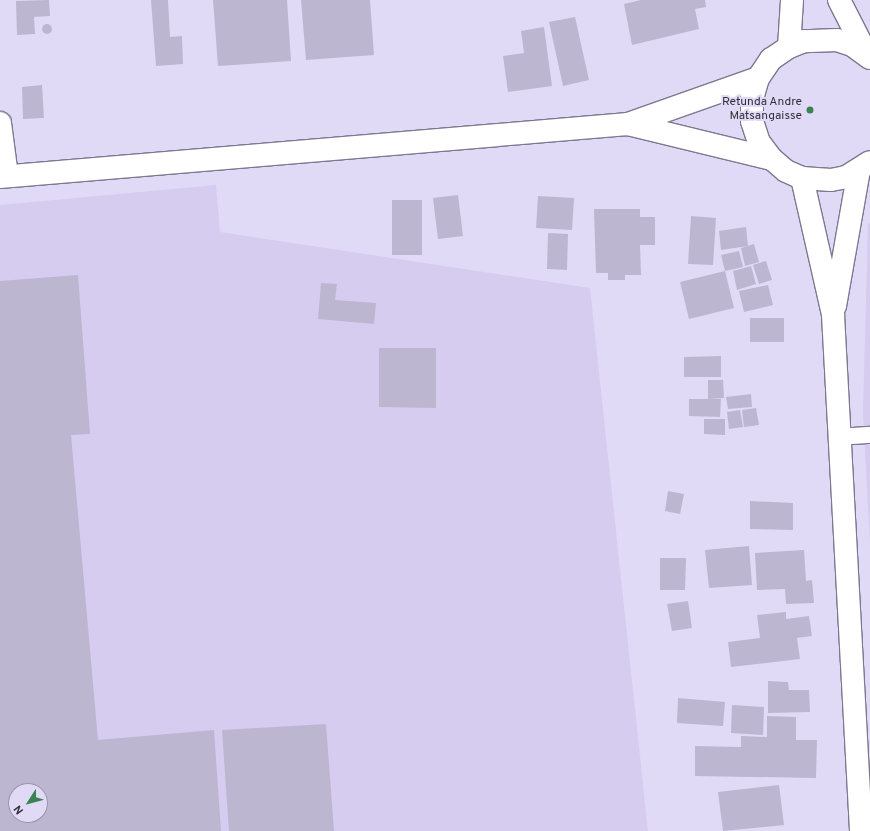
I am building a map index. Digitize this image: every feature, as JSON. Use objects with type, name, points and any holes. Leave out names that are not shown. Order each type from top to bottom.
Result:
[{"type":"main road","points":[[789,47],[792,0]]},
{"type":"main road","points":[[839,0],[868,56]]},
{"type":"main road","points":[[865,166],[831,180],[802,178],[786,171],[772,159],[759,142],[752,121],[752,99],[758,78],[771,60],[789,47],[820,38],[852,45],[868,56]]},
{"type":"main road","points":[[0,123],[3,177],[628,124],[758,78]]},
{"type":"main road","points":[[628,124],[772,159]]},
{"type":"main road","points":[[833,315],[865,166]]},
{"type":"main road","points":[[802,178],[833,315],[861,831]]},
{"type":"lane","points":[[839,437],[870,435]]},
{"type":"shaded area","points":[[216,185],[220,232],[590,288],[648,831],[0,831],[0,205]]},
{"type":"shaded area","points":[[870,222],[870,544],[863,413],[868,224]]},
{"type":"building","points":[[49,0],[50,16],[34,17],[35,34],[17,35],[16,1]]},
{"type":"building","points":[[151,0],[168,0],[170,37],[182,36],[183,64],[156,66]]},
{"type":"building","points":[[213,0],[287,0],[291,61],[218,66]]},
{"type":"building","points":[[301,0],[370,0],[374,55],[306,60]]},
{"type":"building","points":[[641,0],[705,0],[706,7],[695,9],[699,29],[632,45],[624,4]]},
{"type":"building","points":[[575,17],[589,80],[563,86],[549,22]]},
{"type":"building","points":[[45,24],[49,24],[51,25],[51,33],[45,34],[42,31],[42,27]]},
{"type":"building","points":[[544,27],[552,86],[508,92],[503,56],[524,53],[521,31]]},
{"type":"building","points":[[42,85],[44,118],[23,119],[22,87]]},
{"type":"building","points":[[458,195],[463,236],[438,239],[433,198]]},
{"type":"building","points":[[538,196],[574,198],[572,230],[536,228]]},
{"type":"building","points":[[392,200],[422,200],[422,255],[392,255]]},
{"type":"building","points":[[594,209],[640,209],[640,217],[655,217],[655,245],[640,245],[641,275],[625,275],[625,280],[608,280],[608,273],[596,273]]},
{"type":"building","points":[[691,216],[716,218],[713,265],[688,264]]},
{"type":"building","points":[[746,227],[748,246],[721,250],[719,231]]},
{"type":"building","points":[[548,233],[568,234],[567,270],[547,269]]},
{"type":"building","points":[[754,244],[759,262],[745,266],[741,248]]},
{"type":"building","points":[[739,251],[743,267],[725,271],[721,255]]},
{"type":"building","points":[[766,261],[772,280],[759,284],[753,265]]},
{"type":"building","points":[[751,266],[756,284],[737,290],[733,271]]},
{"type":"building","points":[[725,271],[734,308],[689,319],[680,282]]},
{"type":"building","points":[[78,275],[90,434],[71,435],[98,740],[214,730],[221,831],[0,831],[0,281]]},
{"type":"building","points":[[321,283],[337,284],[335,300],[376,303],[374,324],[318,319]]},
{"type":"building","points":[[768,285],[773,305],[744,312],[739,291]]},
{"type":"building","points":[[750,318],[784,318],[784,342],[750,342]]},
{"type":"building","points":[[379,348],[436,348],[436,408],[379,407]]},
{"type":"building","points":[[721,356],[721,377],[684,377],[684,357]]},
{"type":"building","points":[[708,380],[723,380],[724,398],[708,399]]},
{"type":"building","points":[[751,394],[752,407],[728,409],[726,397]]},
{"type":"building","points":[[689,399],[721,399],[720,417],[689,416]]},
{"type":"building","points":[[756,408],[759,425],[744,427],[742,410]]},
{"type":"building","points":[[740,410],[743,427],[729,429],[727,412]]},
{"type":"building","points":[[704,419],[725,419],[725,435],[704,434]]},
{"type":"building","points":[[668,491],[684,494],[680,514],[665,511]]},
{"type":"building","points":[[750,501],[793,503],[793,530],[750,529]]},
{"type":"building","points":[[749,546],[752,585],[709,588],[705,550]]},
{"type":"building","points":[[804,550],[806,581],[812,580],[814,603],[786,604],[785,589],[757,590],[755,553]]},
{"type":"building","points":[[660,558],[686,558],[685,590],[660,590]]},
{"type":"building","points":[[688,601],[692,628],[672,631],[667,604]]},
{"type":"building","points":[[786,612],[786,619],[809,616],[812,636],[797,638],[800,659],[731,667],[728,642],[760,638],[757,615]]},
{"type":"building","points":[[768,681],[788,682],[789,690],[809,690],[810,712],[768,713]]},
{"type":"building","points":[[678,698],[725,702],[723,726],[677,723]]},
{"type":"building","points":[[732,705],[764,707],[763,735],[731,733]]},
{"type":"building","points":[[767,716],[796,717],[796,740],[817,740],[816,778],[695,776],[695,746],[741,747],[741,736],[767,737]]},
{"type":"building","points":[[326,724],[334,831],[229,831],[222,730]]},
{"type":"building","points":[[779,785],[784,825],[723,831],[718,792]]},
{"type":"place","name":"Retunda Andre Matsangaisse","points":[[810,110]]}]
